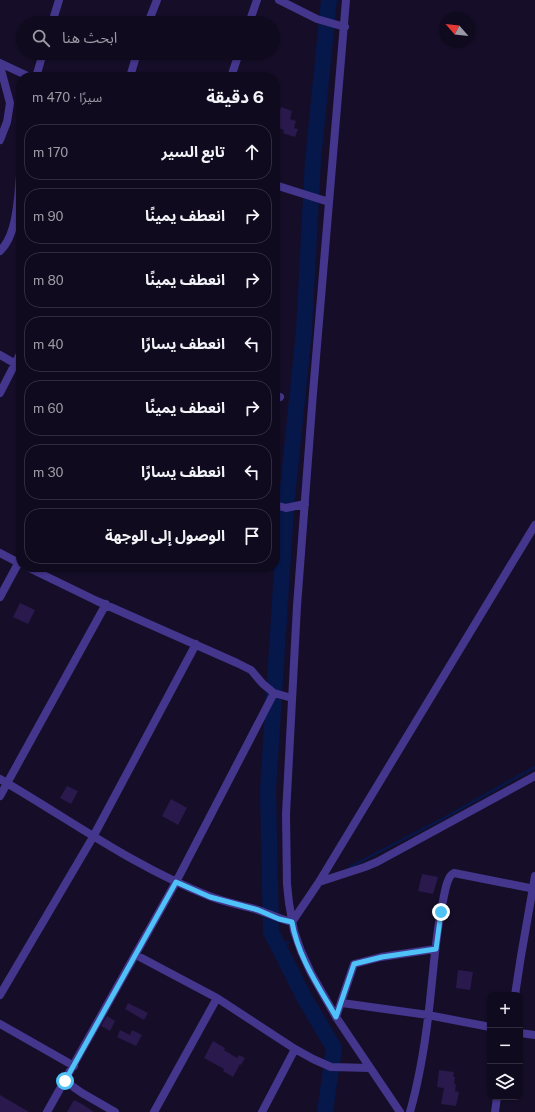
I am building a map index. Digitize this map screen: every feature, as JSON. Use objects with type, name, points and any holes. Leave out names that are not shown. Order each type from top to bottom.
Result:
[{"type":"street","points":[[54,16],[59,0]]},
{"type":"street","points":[[151,16],[157,0]]},
{"type":"street","points":[[251,16],[257,0]]},
{"type":"street","points":[[279,0],[306,14],[345,27]]},
{"type":"street","points":[[346,0],[305,504],[292,698],[286,814],[287,884],[292,922],[297,941],[314,978],[336,1017],[400,1112]]},
{"type":"street","points":[[37,72],[41,60]]},
{"type":"street","points":[[131,72],[135,60]]},
{"type":"street","points":[[233,72],[237,60]]},
{"type":"street","points":[[0,64],[18,72]]},
{"type":"street","points":[[0,64],[10,103],[7,122],[0,140]]},
{"type":"street","points":[[280,187],[330,202]]},
{"type":"street","points":[[0,251],[14,225],[16,213]]},
{"type":"street","points":[[0,355],[16,364]]},
{"type":"street","points":[[0,393],[16,368]]},
{"type":"street","points":[[280,507],[286,508],[305,504]]},
{"type":"street","points":[[292,922],[319,882],[535,525]]},
{"type":"street","points":[[0,554],[16,560]]},
{"type":"street","points":[[0,597],[16,569]]},
{"type":"street","points":[[38,572],[251,670],[274,693],[292,698]]},
{"type":"street","points":[[0,796],[4,781],[106,604]]},
{"type":"street","points":[[0,994],[2,985],[93,837],[196,644]]},
{"type":"street","points":[[48,1112],[176,882],[274,693]]},
{"type":"street","points":[[319,882],[377,862],[535,776]]},
{"type":"street","points":[[4,781],[93,837],[176,882],[210,897],[258,910],[279,919],[292,922]]},
{"type":"street","points":[[410,1112],[419,1072],[428,1016],[441,912],[449,877],[454,873],[534,889]]},
{"type":"street","points":[[515,992],[535,876]]},
{"type":"street","points":[[336,1017],[342,1003],[352,966],[354,964],[382,957],[436,949]]},
{"type":"street","points":[[136,955],[217,998],[295,1049],[331,1067],[370,1068]]},
{"type":"street","points":[[154,1112],[217,998]]},
{"type":"street","points":[[342,1003],[487,1026]]},
{"type":"street","points":[[0,1024],[74,1066]]},
{"type":"street","points":[[523,1033],[535,1035]]},
{"type":"street","points":[[262,1112],[295,1049]]},
{"type":"street","points":[[65,1081],[82,1093],[115,1112]]},
{"type":"street","points":[[495,1112],[497,1100]]},
{"type":"building","points":[[281,107],[292,111],[290,119],[296,121],[294,128],[298,129],[295,137],[283,133],[284,130],[280,129]]},
{"type":"building","points":[[20,603],[35,610],[28,624],[13,617]]},
{"type":"building","points":[[67,786],[78,791],[71,804],[60,798]]},
{"type":"building","points":[[171,799],[187,808],[178,825],[162,816]]},
{"type":"building","points":[[422,874],[438,877],[433,894],[418,891]]},
{"type":"building","points":[[458,970],[473,972],[470,990],[456,988]]},
{"type":"building","points":[[128,1003],[148,1013],[144,1020],[125,1009]]},
{"type":"building","points":[[107,1016],[115,1021],[110,1031],[101,1026]]},
{"type":"building","points":[[120,1030],[130,1035],[132,1030],[142,1035],[136,1046],[117,1037]]},
{"type":"building","points":[[213,1041],[225,1048],[224,1050],[237,1058],[239,1055],[245,1058],[233,1077],[223,1071],[224,1069],[204,1058]]},
{"type":"building","points":[[439,1070],[454,1072],[454,1084],[456,1084],[455,1091],[459,1092],[456,1106],[441,1104],[444,1088],[437,1087]]},
{"type":"building","points":[[0,1095],[29,1112],[0,1112]]},
{"type":"building","points":[[74,1100],[82,1104],[94,1112],[67,1112]]},
{"type":"waterway","points":[[325,1112],[334,1048],[305,999],[271,932],[268,790],[286,508],[304,331],[313,160],[329,0]]},
{"type":"waterway","points":[[350,867],[444,818],[535,767]]},
{"type":"waterway","points":[[279,948],[288,942]]},
{"type":"route","points":[[65,1081],[176,882],[210,897],[258,910],[279,919],[292,922],[301,951],[336,1017],[342,1003],[352,966],[358,962],[382,957],[436,949],[441,912]]}]
